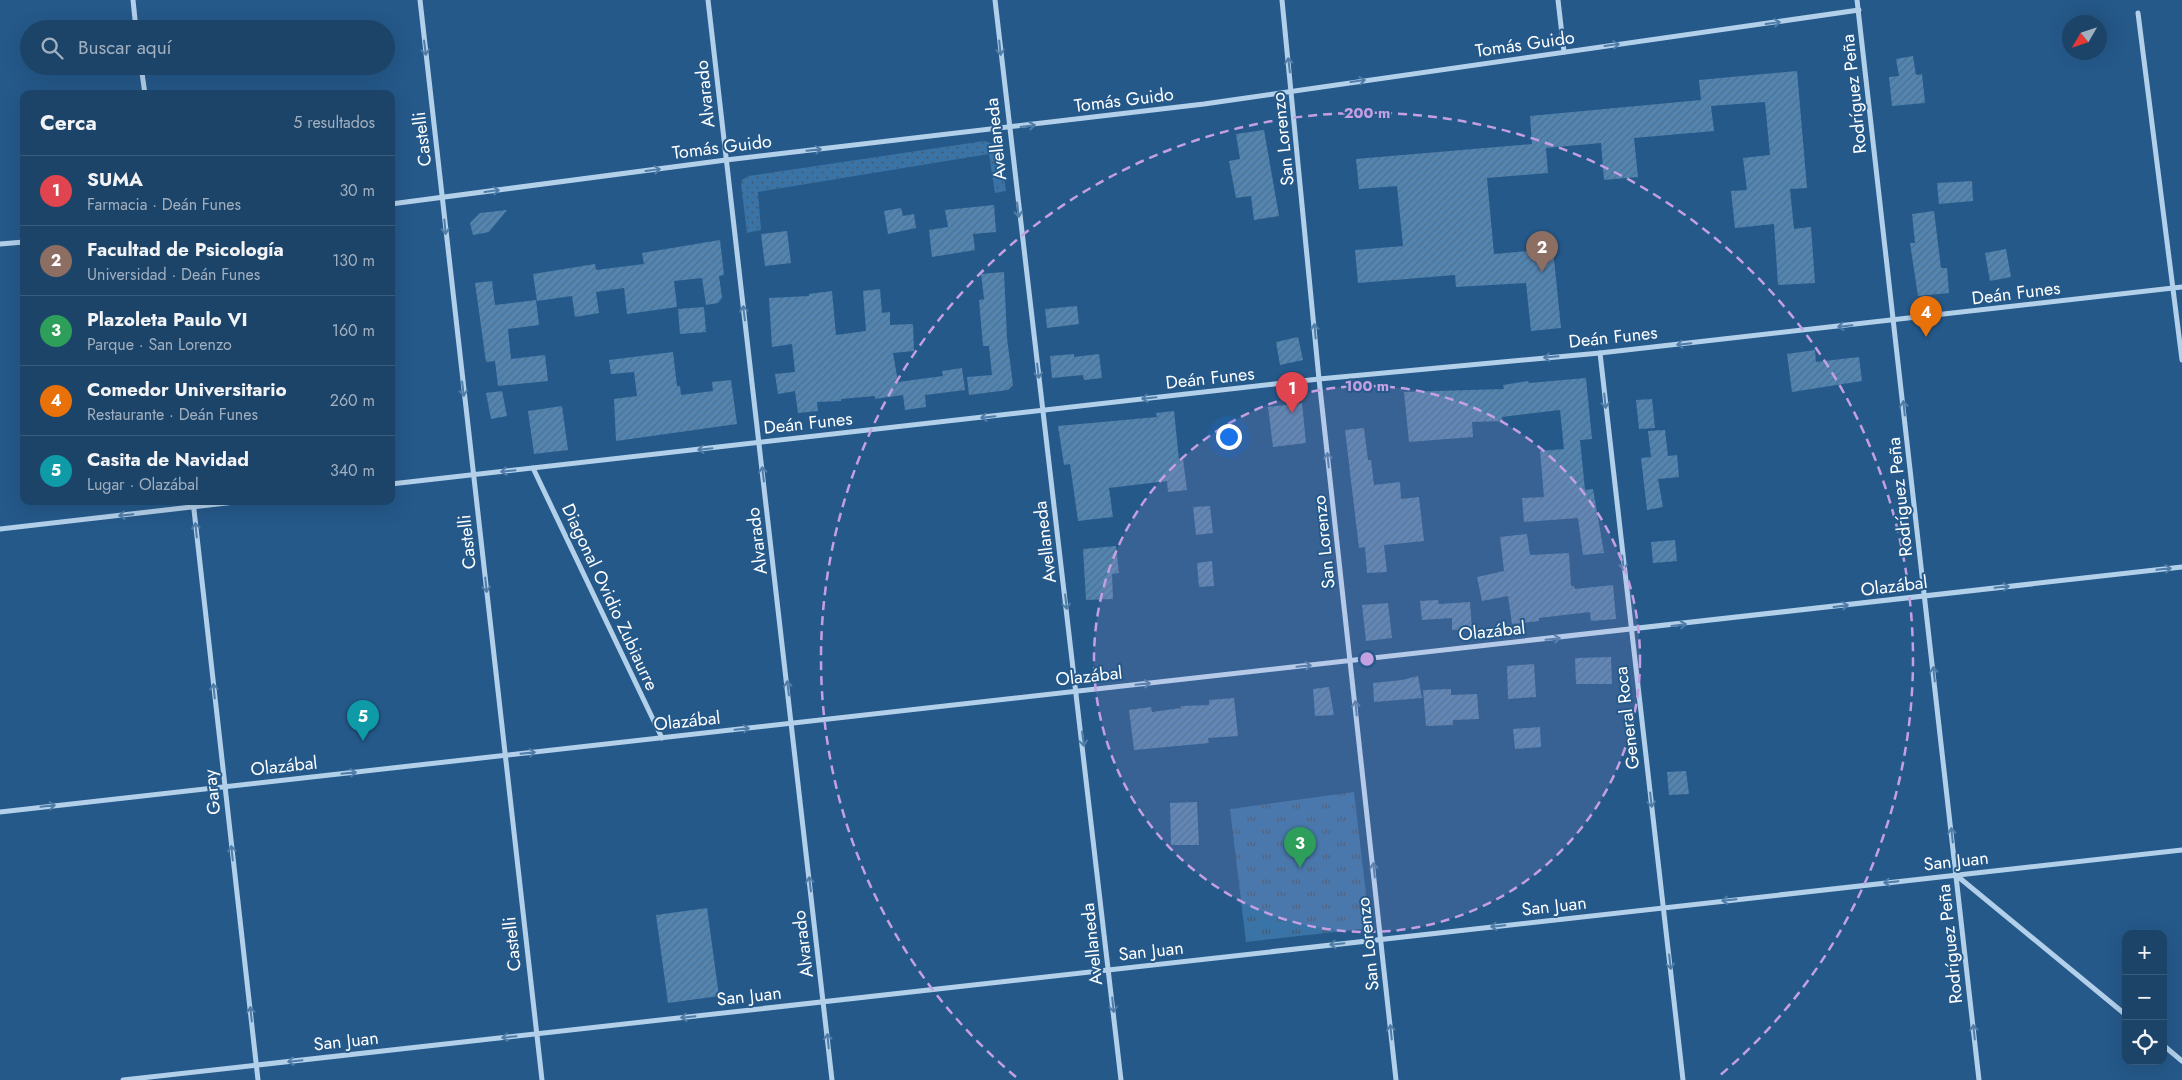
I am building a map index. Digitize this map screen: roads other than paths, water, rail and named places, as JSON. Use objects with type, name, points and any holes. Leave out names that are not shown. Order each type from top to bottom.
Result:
[{"type":"street","points":[[133,0],[135,20]]},
{"type":"street","name":"Castelli","points":[[420,0],[542,1080]]},
{"type":"street","name":"Alvarado","points":[[708,0],[832,1080]]},
{"type":"street","name":"Avellaneda","points":[[994,0],[1077,691],[1121,1080]]},
{"type":"street","name":"San Lorenzo","points":[[1282,0],[1320,379],[1396,1080]]},
{"type":"street","points":[[1558,0],[1564,52]]},
{"type":"street","name":"Rodríguez Peña","points":[[1857,0],[1979,1080]]},
{"type":"street","name":"Tomás Guido","points":[[395,204],[726,160],[1204,104],[1859,10]]},
{"type":"street","points":[[2138,13],[2182,360]]},
{"type":"street","points":[[142,75],[144,90]]},
{"type":"street","points":[[0,244],[20,242]]},
{"type":"street","name":"Deán Funes","points":[[395,484],[1320,379],[1600,353],[2182,287]]},
{"type":"street","name":"General Roca","points":[[1600,353],[1683,1080]]},
{"type":"street","name":"Diagonal Ovidio Zubiaurre","points":[[534,468],[662,738]]},
{"type":"street","points":[[0,529],[185,505]]},
{"type":"street","name":"Garay","points":[[193,505],[258,1080]]},
{"type":"street","name":"Olazábal","points":[[0,812],[2182,567]]},
{"type":"street","name":"San Juan","points":[[124,1080],[2182,850]]},
{"type":"street","points":[[1956,875],[2122,1011]]},
{"type":"street","points":[[2167,1049],[2182,1061]]},
{"type":"place","name":"Facultad de Psicología","points":[[1542,272]]},
{"type":"place","name":"Comedor Universitario","points":[[1926,337]]},
{"type":"place","name":"SUMA","points":[[1292,413]]},
{"type":"place","name":"Casita de Navidad","points":[[363,741]]},
{"type":"place","name":"Plazoleta Paulo VI","points":[[1300,868]]}]
